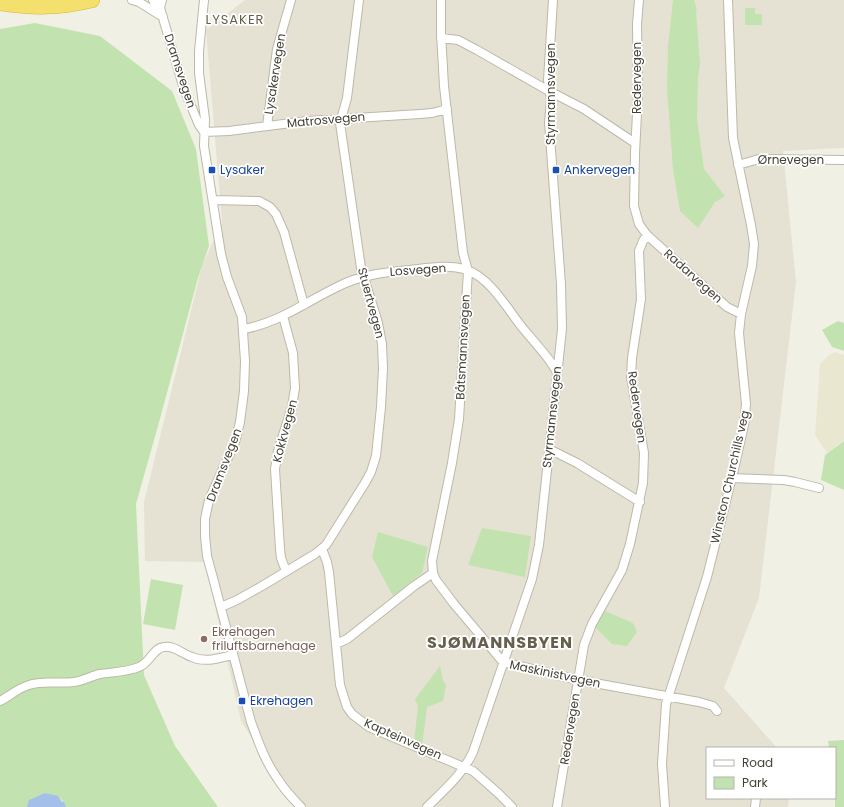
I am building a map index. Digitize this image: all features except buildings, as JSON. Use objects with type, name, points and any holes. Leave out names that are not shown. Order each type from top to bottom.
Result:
[{"type":"highway","points":[[0,3],[23,7],[44,8],[92,0]]},
{"type":"street","points":[[132,0],[139,2],[163,17]]},
{"type":"street","name":"Dramsvegen","points":[[153,0],[155,4],[161,4],[163,17],[184,89],[196,119],[204,132]]},
{"type":"street","name":"Dramsvegen","points":[[204,0],[199,73],[205,113],[204,146],[221,254],[227,277],[240,310],[244,329],[244,391],[242,412],[235,442],[209,500],[205,526],[207,556],[251,722],[261,748],[277,778],[301,807]]},
{"type":"street","name":"Lysakervegen","points":[[267,126],[277,49],[291,0]]},
{"type":"street","name":"Stuertvegen","points":[[221,607],[237,600],[322,549],[331,540],[365,483],[374,463],[377,447],[382,381],[382,344],[378,323],[363,277],[340,123],[347,98],[359,0]]},
{"type":"street","name":"Båtsmannsvegen","points":[[433,574],[432,561],[452,463],[459,419],[468,271],[463,253],[447,108],[441,38],[441,0]]},
{"type":"street","name":"Styrmannsvegen","points":[[427,807],[455,779],[471,757],[480,735],[503,662],[532,579],[537,558],[562,329],[562,306],[549,130],[551,100],[549,91],[549,65],[553,0]]},
{"type":"street","name":"Redervegen","points":[[557,807],[587,633],[622,570],[630,544],[643,483],[644,463],[632,388],[631,372],[641,299],[639,251],[647,236],[639,224],[634,206],[635,143],[638,94],[637,24],[639,0]]},
{"type":"street","name":"Winston Churchills veg","points":[[665,807],[662,778],[662,751],[667,697],[706,577],[732,478],[744,425],[746,404],[739,344],[740,323],[751,271],[754,244],[751,220],[733,138],[728,0]]},
{"type":"street","points":[[441,38],[458,40],[468,45],[584,109],[635,143]]},
{"type":"street","name":"Matrosvegen","points":[[204,132],[341,118],[432,113],[447,108]]},
{"type":"street","name":"Ørnevegen","points":[[738,164],[760,159],[844,160]]},
{"type":"street","points":[[213,200],[259,201],[270,207],[276,214],[284,232],[304,305]]},
{"type":"street","name":"Radarvegen","points":[[647,236],[727,307],[741,314]]},
{"type":"street","name":"Losvegen","points":[[244,329],[266,324],[338,286],[363,277],[382,272],[458,268],[468,271],[481,278],[493,290],[550,361],[557,372]]},
{"type":"street","name":"Kokkvegen","points":[[283,316],[291,343],[296,377],[293,402],[278,451],[275,469],[279,544],[281,558],[286,571]]},
{"type":"street","points":[[549,449],[577,463],[640,502]]},
{"type":"street","points":[[732,478],[784,480],[819,488]]},
{"type":"street","name":"Kapteinvegen","points":[[322,549],[328,562],[340,685],[347,707],[352,714],[369,726],[465,766],[480,776],[512,807]]},
{"type":"street","points":[[336,644],[356,632],[414,586],[433,574]]},
{"type":"street","name":"Maskinistvegen","points":[[433,574],[454,604],[503,662],[578,680],[709,705],[716,711]]},
{"type":"street","points":[[0,701],[30,684],[45,682],[55,684],[74,682],[140,667],[149,660],[155,651],[162,647],[173,648],[192,658],[204,660],[233,655]]},
{"type":"shaded area","points":[[245,0],[844,0],[844,148],[783,151],[796,282],[759,598],[724,688],[776,747],[706,747],[706,799],[789,799],[788,807],[296,807],[241,721],[205,562],[145,561],[144,502],[202,266],[222,222],[206,30]]},
{"type":"shaded area","points":[[835,352],[844,355],[844,440],[827,453],[815,435],[820,364],[829,355]]},
{"type":"green space","points":[[673,0],[694,0],[697,10],[700,64],[698,77],[697,119],[704,169],[725,196],[715,202],[698,228],[680,211],[673,169],[667,89],[668,46]]},
{"type":"green space","points":[[745,8],[755,8],[755,14],[762,14],[762,25],[745,25]]},
{"type":"green space","points":[[35,23],[100,36],[172,91],[196,149],[209,246],[198,278],[136,504],[144,675],[175,746],[218,807],[66,807],[61,799],[46,793],[34,798],[27,807],[0,807],[0,29]]},
{"type":"green space","points":[[838,321],[844,323],[844,351],[832,347],[822,330]]},
{"type":"green space","points":[[844,441],[844,490],[821,480],[825,455]]},
{"type":"green space","points":[[482,528],[531,536],[525,577],[468,565]]},
{"type":"green space","points":[[378,532],[428,547],[422,573],[393,596],[372,557]]},
{"type":"green space","points":[[151,579],[183,585],[175,630],[143,624]]},
{"type":"green space","points":[[603,610],[633,623],[637,632],[627,646],[612,644],[595,627]]},
{"type":"green space","points":[[440,666],[443,681],[446,685],[443,701],[427,707],[422,746],[414,742],[418,706],[415,699]]},
{"type":"green space","points":[[844,740],[844,807],[835,807],[836,747],[829,747],[828,741]]},
{"type":"water","points":[[45,793],[58,796],[62,802],[64,802],[66,807],[27,807],[29,800]]},
{"type":"place","name":"Lysaker","points":[[212,170]]},
{"type":"place","name":"Ankervegen","points":[[556,170]]},
{"type":"place","name":"Ekrehagen friluftsbarnehage","points":[[204,639]]},
{"type":"place","name":"Ekrehagen","points":[[242,701]]},
{"type":"district","name":"LYSAKER","points":[[235,19]]},
{"type":"district","name":"SJØMANNSBYEN","points":[[500,642]]}]
